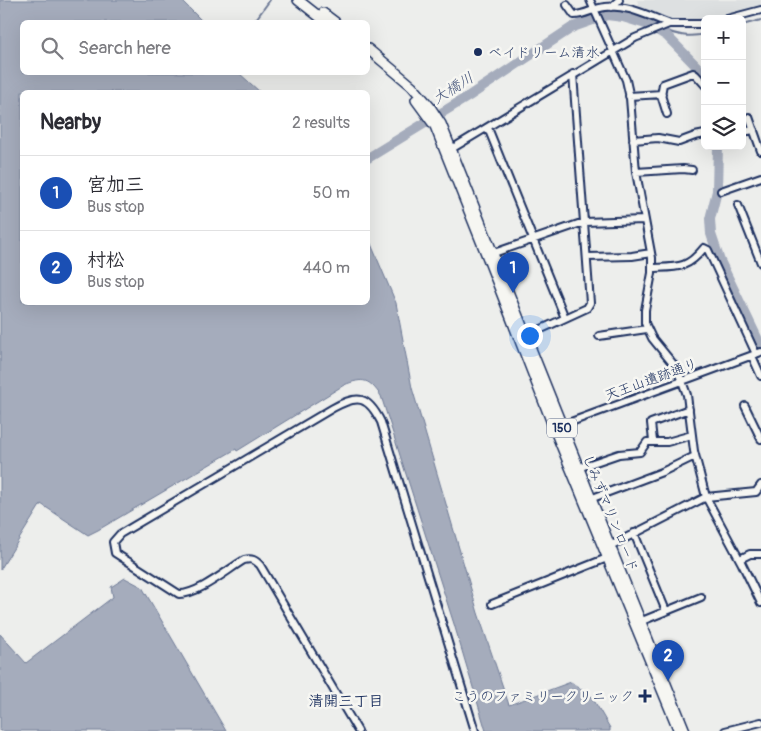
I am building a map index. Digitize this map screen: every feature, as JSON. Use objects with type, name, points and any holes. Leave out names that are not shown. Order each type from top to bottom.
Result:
[{"type":"highway","points":[[298,0],[323,20]]},
{"type":"highway","points":[[308,0],[333,20]]},
{"type":"highway","name":"しみずマリンロード","points":[[370,52],[412,86],[438,125],[558,426],[607,558],[686,731]]},
{"type":"highway","name":"しみずマリンロード","points":[[370,58],[408,89],[428,109]]},
{"type":"highway","name":"しみずマリンロード","points":[[558,426],[578,468],[610,546],[679,731]]},
{"type":"street","points":[[590,0],[626,80],[629,96],[636,172],[651,253],[652,268],[645,310],[645,323],[652,338],[674,365],[682,381],[687,395],[692,435],[706,497],[740,559],[761,603]]},
{"type":"street","points":[[610,7],[619,0]]},
{"type":"street","points":[[568,5],[574,15],[610,7],[626,9],[666,25]]},
{"type":"street","points":[[742,15],[761,10]]},
{"type":"street","points":[[448,151],[612,50],[648,31],[666,25],[701,24]]},
{"type":"street","points":[[523,338],[587,308],[590,303],[573,74]]},
{"type":"street","points":[[667,114],[662,94],[663,84],[690,74],[696,75],[701,81]]},
{"type":"street","points":[[629,96],[662,94]]},
{"type":"street","points":[[749,116],[761,151]]},
{"type":"street","points":[[488,128],[565,318]]},
{"type":"street","points":[[746,131],[754,130]]},
{"type":"street","points":[[633,140],[658,138],[679,142],[701,135]]},
{"type":"street","points":[[636,172],[683,168],[692,170]]},
{"type":"street","points":[[722,191],[761,177]]},
{"type":"street","points":[[738,204],[761,263]]},
{"type":"street","points":[[490,255],[584,222],[644,220]]},
{"type":"street","points":[[652,268],[687,264],[696,258],[704,248],[708,250],[757,354],[761,376]]},
{"type":"street","points":[[587,256],[632,256],[651,253]]},
{"type":"street","points":[[598,336],[648,329]]},
{"type":"street","name":"天王山遺跡通り","points":[[558,426],[757,354]]},
{"type":"street","points":[[358,731],[260,565],[255,560],[250,558],[244,560],[196,590],[186,594],[179,594],[115,553],[112,542],[120,534],[351,399],[366,400],[374,408],[381,422],[475,731]]},
{"type":"street","points":[[745,406],[761,437]]},
{"type":"street","points":[[653,441],[651,423],[689,409]]},
{"type":"street","points":[[578,468],[619,454],[640,452],[647,442],[667,442],[692,435]]},
{"type":"street","points":[[590,499],[662,472],[696,456]]},
{"type":"street","points":[[610,546],[706,497],[756,492],[761,485]]},
{"type":"street","points":[[634,533],[666,611]]},
{"type":"street","points":[[740,559],[750,554],[761,554]]},
{"type":"street","points":[[492,604],[607,558]]},
{"type":"street","points":[[638,623],[701,597]]},
{"type":"street","points":[[725,731],[761,722]]},
{"type":"shaded area","points":[[637,0],[761,0],[761,7],[730,15],[701,15],[701,21],[669,20],[641,10]]},
{"type":"water","points":[[0,0],[181,0],[201,20],[20,20],[20,75],[241,75],[258,90],[20,90],[20,305],[370,305],[370,242],[396,303],[412,388],[478,613],[509,705],[571,682],[592,697],[610,731],[486,731],[381,396],[366,381],[361,380],[344,385],[237,451],[236,449],[88,535],[41,504],[0,570]]},
{"type":"water","points":[[125,578],[142,587],[226,731],[0,731],[0,634],[26,663],[113,597],[111,587]]},
{"type":"waterway","points":[[255,20],[270,0]]},
{"type":"waterway","name":"大橋川","points":[[370,157],[469,96],[573,27],[607,15],[623,17],[649,25],[667,36],[701,71]]},
{"type":"waterway","points":[[746,24],[761,20]]},
{"type":"waterway","name":"大橋川","points":[[649,25],[657,27]]},
{"type":"waterway","points":[[661,29],[683,35],[701,35]]},
{"type":"waterway","name":"大橋川","points":[[718,150],[717,191],[710,219],[711,234],[720,261],[761,346]]},
{"type":"place","name":"ベイドリーム清水","points":[[478,52]]},
{"type":"place","name":"宮加三","points":[[513,293]]},
{"type":"place","name":"村松","points":[[668,681]]},
{"type":"place","name":"こうのファミリークリニック","points":[[645,696]]},
{"type":"district","name":"清開三丁目","points":[[346,701]]}]
